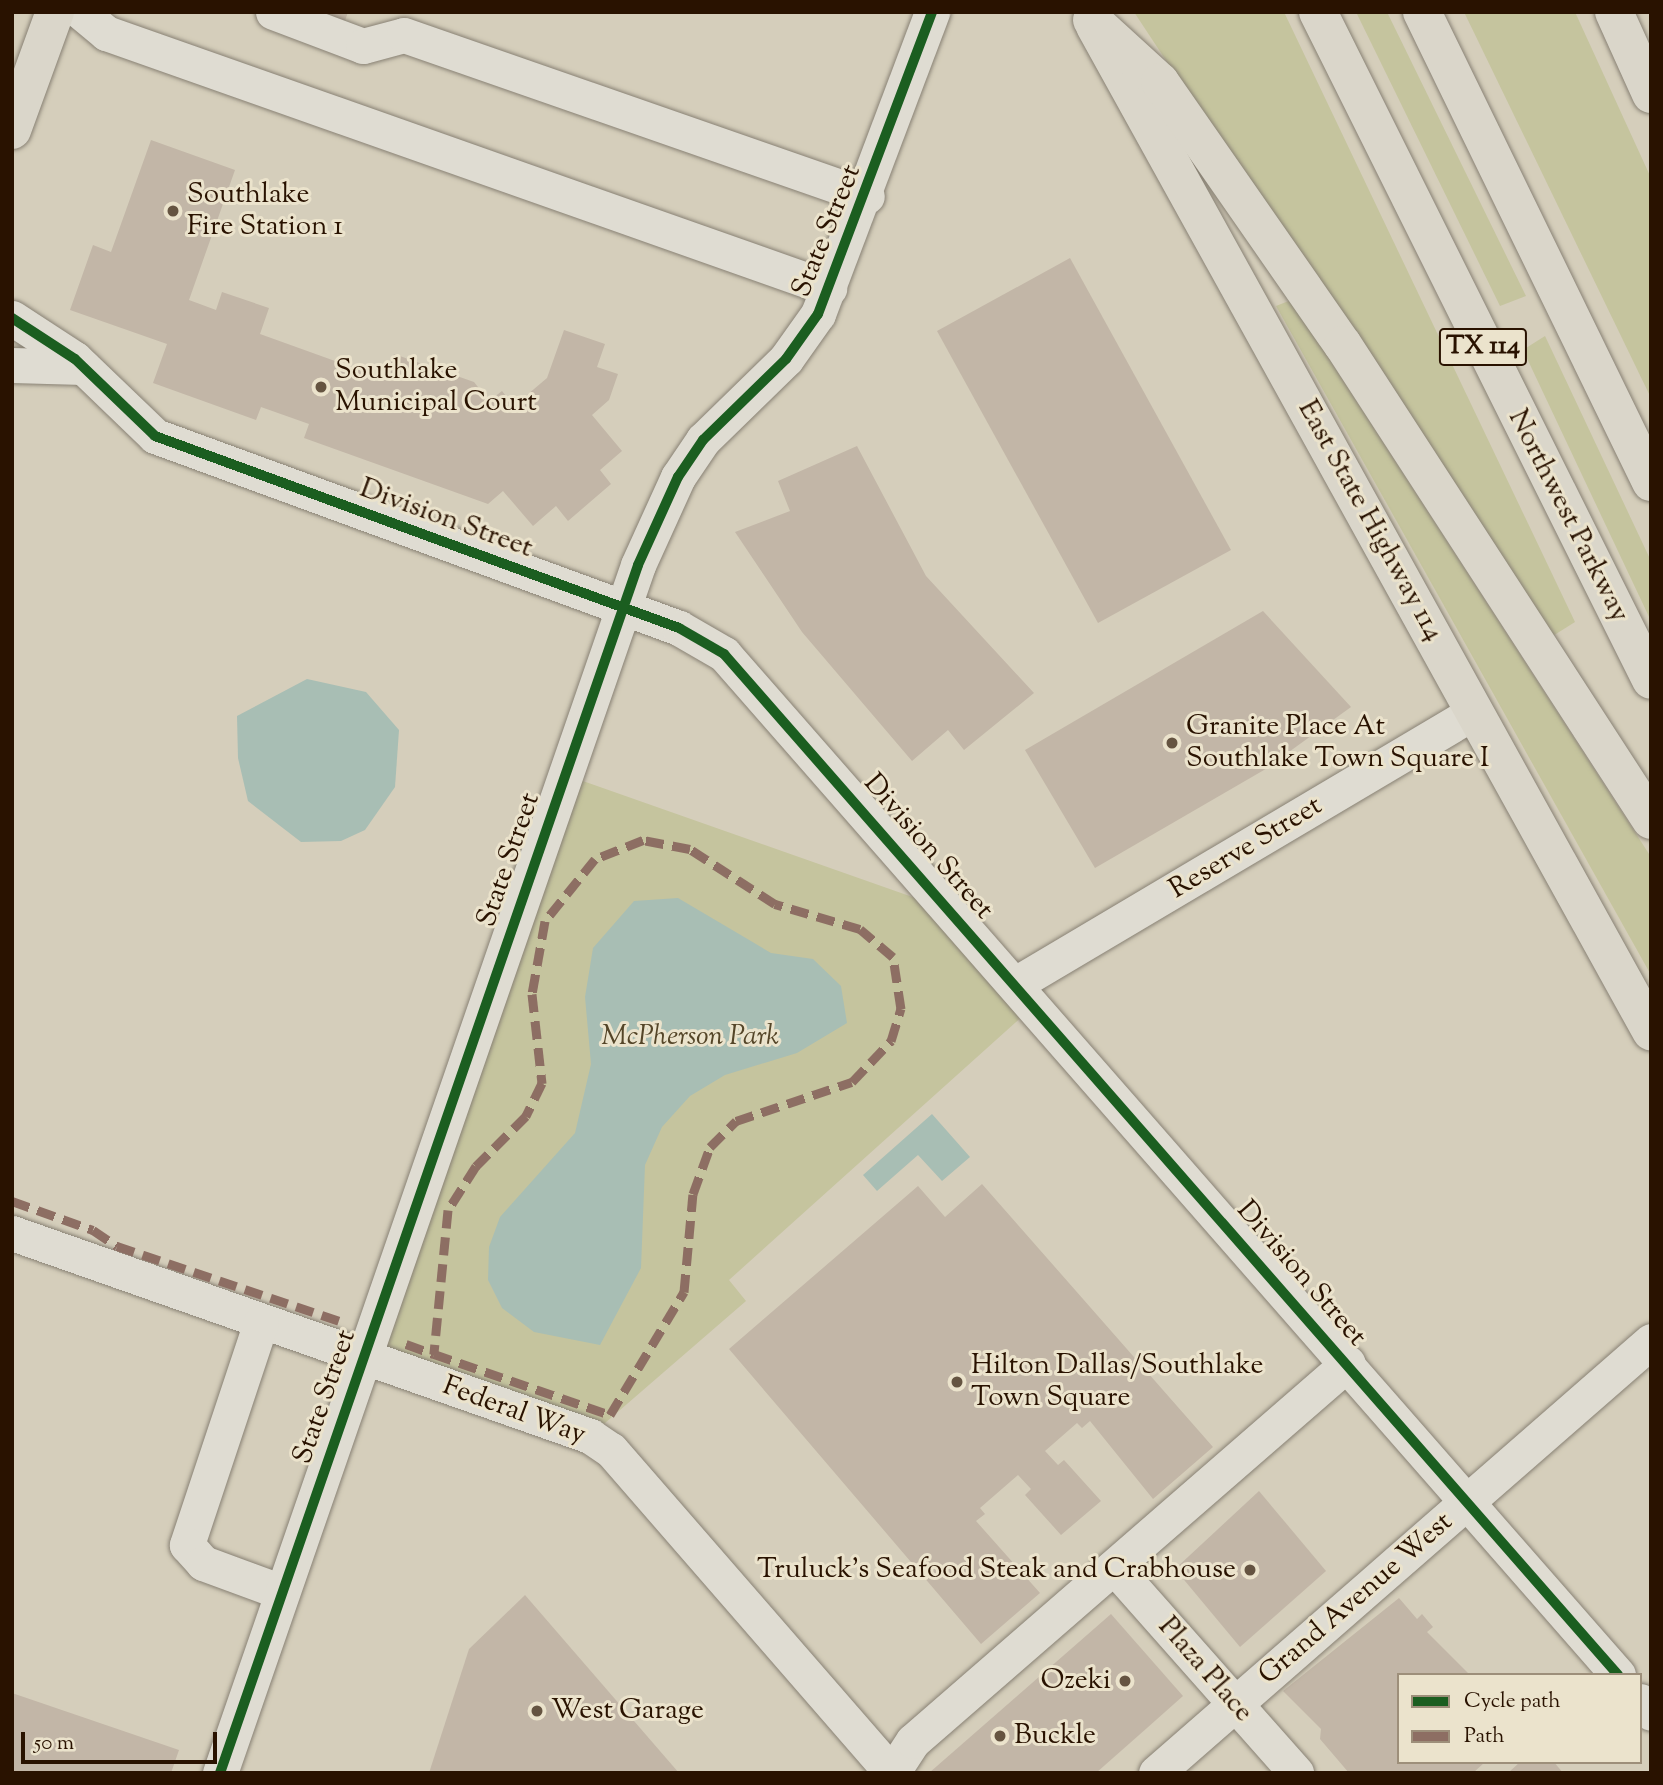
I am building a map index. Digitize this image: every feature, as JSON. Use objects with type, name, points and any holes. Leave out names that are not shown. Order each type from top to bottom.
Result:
[{"type":"main road","points":[[12,130],[55,12]]},
{"type":"main road","name":"Northwest Parkway","points":[[1318,12],[1651,680]]},
{"type":"main road","name":"TX 114","points":[[1422,12],[1651,482]]},
{"type":"main road","points":[[1614,12],[1651,94]]},
{"type":"main road","points":[[1089,16],[1168,93],[1343,345],[1651,820]]},
{"type":"main road","name":"East State Highway 114","points":[[1089,16],[1651,1031]]},
{"type":"street","points":[[81,12],[107,34],[829,288]]},
{"type":"street","points":[[273,12],[363,46],[408,24],[867,196]]},
{"type":"street","name":"State Street","points":[[220,1773],[623,607],[678,477],[703,440],[786,359],[829,288],[867,196],[932,12]]},
{"type":"street","name":"Division Street","points":[[12,318],[83,367],[155,436],[679,628],[724,654],[1017,983],[1616,1673]]},
{"type":"street","points":[[12,365],[83,367]]},
{"type":"street","name":"Reserve Street","points":[[1017,983],[1474,712]]},
{"type":"street","name":"Federal Way","points":[[12,1233],[590,1436],[611,1450],[892,1773]]},
{"type":"street","points":[[261,1322],[187,1545],[203,1563],[282,1592]]},
{"type":"street","name":"Grand Avenue West","points":[[1156,1773],[1651,1341]]},
{"type":"street","points":[[892,1773],[913,1741],[1348,1363]]},
{"type":"street","name":"Plaza Place","points":[[1114,1567],[1296,1773]]},
{"type":"green space","points":[[1134,12],[1284,12],[1575,622],[1548,639]]},
{"type":"green space","points":[[1356,12],[1387,12],[1526,296],[1500,306]]},
{"type":"green space","points":[[1464,12],[1575,12],[1651,178],[1651,398]]},
{"type":"green space","points":[[1291,300],[1651,857],[1651,975],[1276,306]]},
{"type":"green space","points":[[1545,336],[1651,561],[1651,621],[1523,350]]},
{"type":"green space","name":"McPherson Park","points":[[563,774],[955,912],[1036,1004],[729,1280],[746,1301],[590,1436],[362,1358]]},
{"type":"shaded area","points":[[307,679],[366,692],[399,730],[395,787],[365,830],[341,841],[301,842],[248,801],[238,758],[237,716]]},
{"type":"shaded area","points":[[678,898],[771,953],[813,959],[841,986],[847,1023],[797,1053],[725,1075],[690,1096],[662,1127],[645,1165],[641,1268],[600,1345],[534,1332],[502,1308],[488,1280],[489,1247],[500,1217],[575,1133],[591,1064],[585,997],[593,948],[634,901]]},
{"type":"shaded area","points":[[932,1114],[970,1157],[942,1181],[918,1155],[877,1191],[863,1175]]},
{"type":"building","points":[[311,12],[348,12],[344,24]]},
{"type":"building","name":"Southlake Municipal Court","points":[[151,140],[235,170],[189,300],[216,310],[222,292],[269,308],[260,334],[385,379],[394,354],[474,382],[489,401],[502,391],[514,406],[547,378],[564,330],[605,344],[597,367],[618,374],[609,400],[592,415],[622,451],[600,470],[611,484],[568,521],[556,506],[533,526],[503,491],[488,504],[304,438],[309,424],[261,407],[256,420],[153,383],[167,344],[70,310],[93,245],[111,252]]},
{"type":"building","points":[[1070,258],[1231,550],[1098,623],[937,331]]},
{"type":"building","points":[[857,446],[926,576],[1034,693],[964,750],[948,730],[912,761],[802,632],[735,532],[790,511],[778,481]]},
{"type":"building","name":"Granite Place At Southlake Town Square I","points":[[1263,611],[1351,707],[1264,770],[1095,868],[1025,750]]},
{"type":"building","name":"Hilton Dallas/Southlake Town Square","points":[[982,1184],[1213,1447],[1153,1499],[1090,1421],[1082,1428],[1077,1423],[1045,1451],[1058,1465],[1064,1460],[1101,1501],[1061,1535],[1025,1495],[1031,1489],[1018,1475],[980,1508],[985,1514],[976,1521],[1040,1593],[981,1644],[729,1349],[918,1186],[945,1217]]},
{"type":"building","name":"Truluck's Seafood Steak and Crabhouse","points":[[1259,1491],[1326,1571],[1240,1647],[1175,1569]]},
{"type":"building","name":"West Garage","points":[[525,1595],[679,1773],[429,1773],[469,1649]]},
{"type":"building","points":[[1399,1598],[1417,1619],[1422,1614],[1433,1627],[1427,1632],[1468,1673],[1397,1673],[1397,1764],[1483,1764],[1473,1773],[1349,1773],[1320,1739],[1321,1729],[1283,1691]]},
{"type":"building","points":[[1111,1614],[1183,1696],[1096,1773],[929,1773]]},
{"type":"building","points":[[12,1693],[179,1750],[171,1773],[12,1773]]},
{"type":"building","points":[[1518,1764],[1556,1764],[1563,1773],[1508,1773]]},
{"type":"marked path","points":[[406,1344],[434,1354],[610,1415],[684,1292],[693,1194],[710,1147],[736,1121],[852,1082],[891,1041],[901,1009],[893,957],[860,929],[775,904],[690,849],[643,840],[595,859],[545,921],[532,994],[542,1083],[526,1116],[476,1166],[448,1210],[434,1354]]},
{"type":"marked path","points":[[12,1201],[93,1230],[117,1246],[343,1322]]},
{"type":"cycle path","points":[[220,1773],[638,565],[678,477],[703,440],[786,359],[818,314],[932,12]]},
{"type":"cycle path","points":[[12,318],[75,359],[155,436],[679,628],[724,654],[1616,1673]]},
{"type":"place","name":"Southlake Fire Station 1","points":[[173,211]]},
{"type":"place","name":"Southlake Municipal Court","points":[[321,387]]},
{"type":"place","name":"Granite Place At Southlake Town Square I","points":[[1172,743]]},
{"type":"place","name":"Hilton Dallas/Southlake Town Square","points":[[957,1382]]},
{"type":"place","name":"Truluck's Seafood Steak and Crabhouse","points":[[1250,1570]]},
{"type":"place","name":"Ozeki","points":[[1125,1681]]},
{"type":"place","name":"West Garage","points":[[537,1711]]},
{"type":"place","name":"Buckle","points":[[1000,1736]]}]
